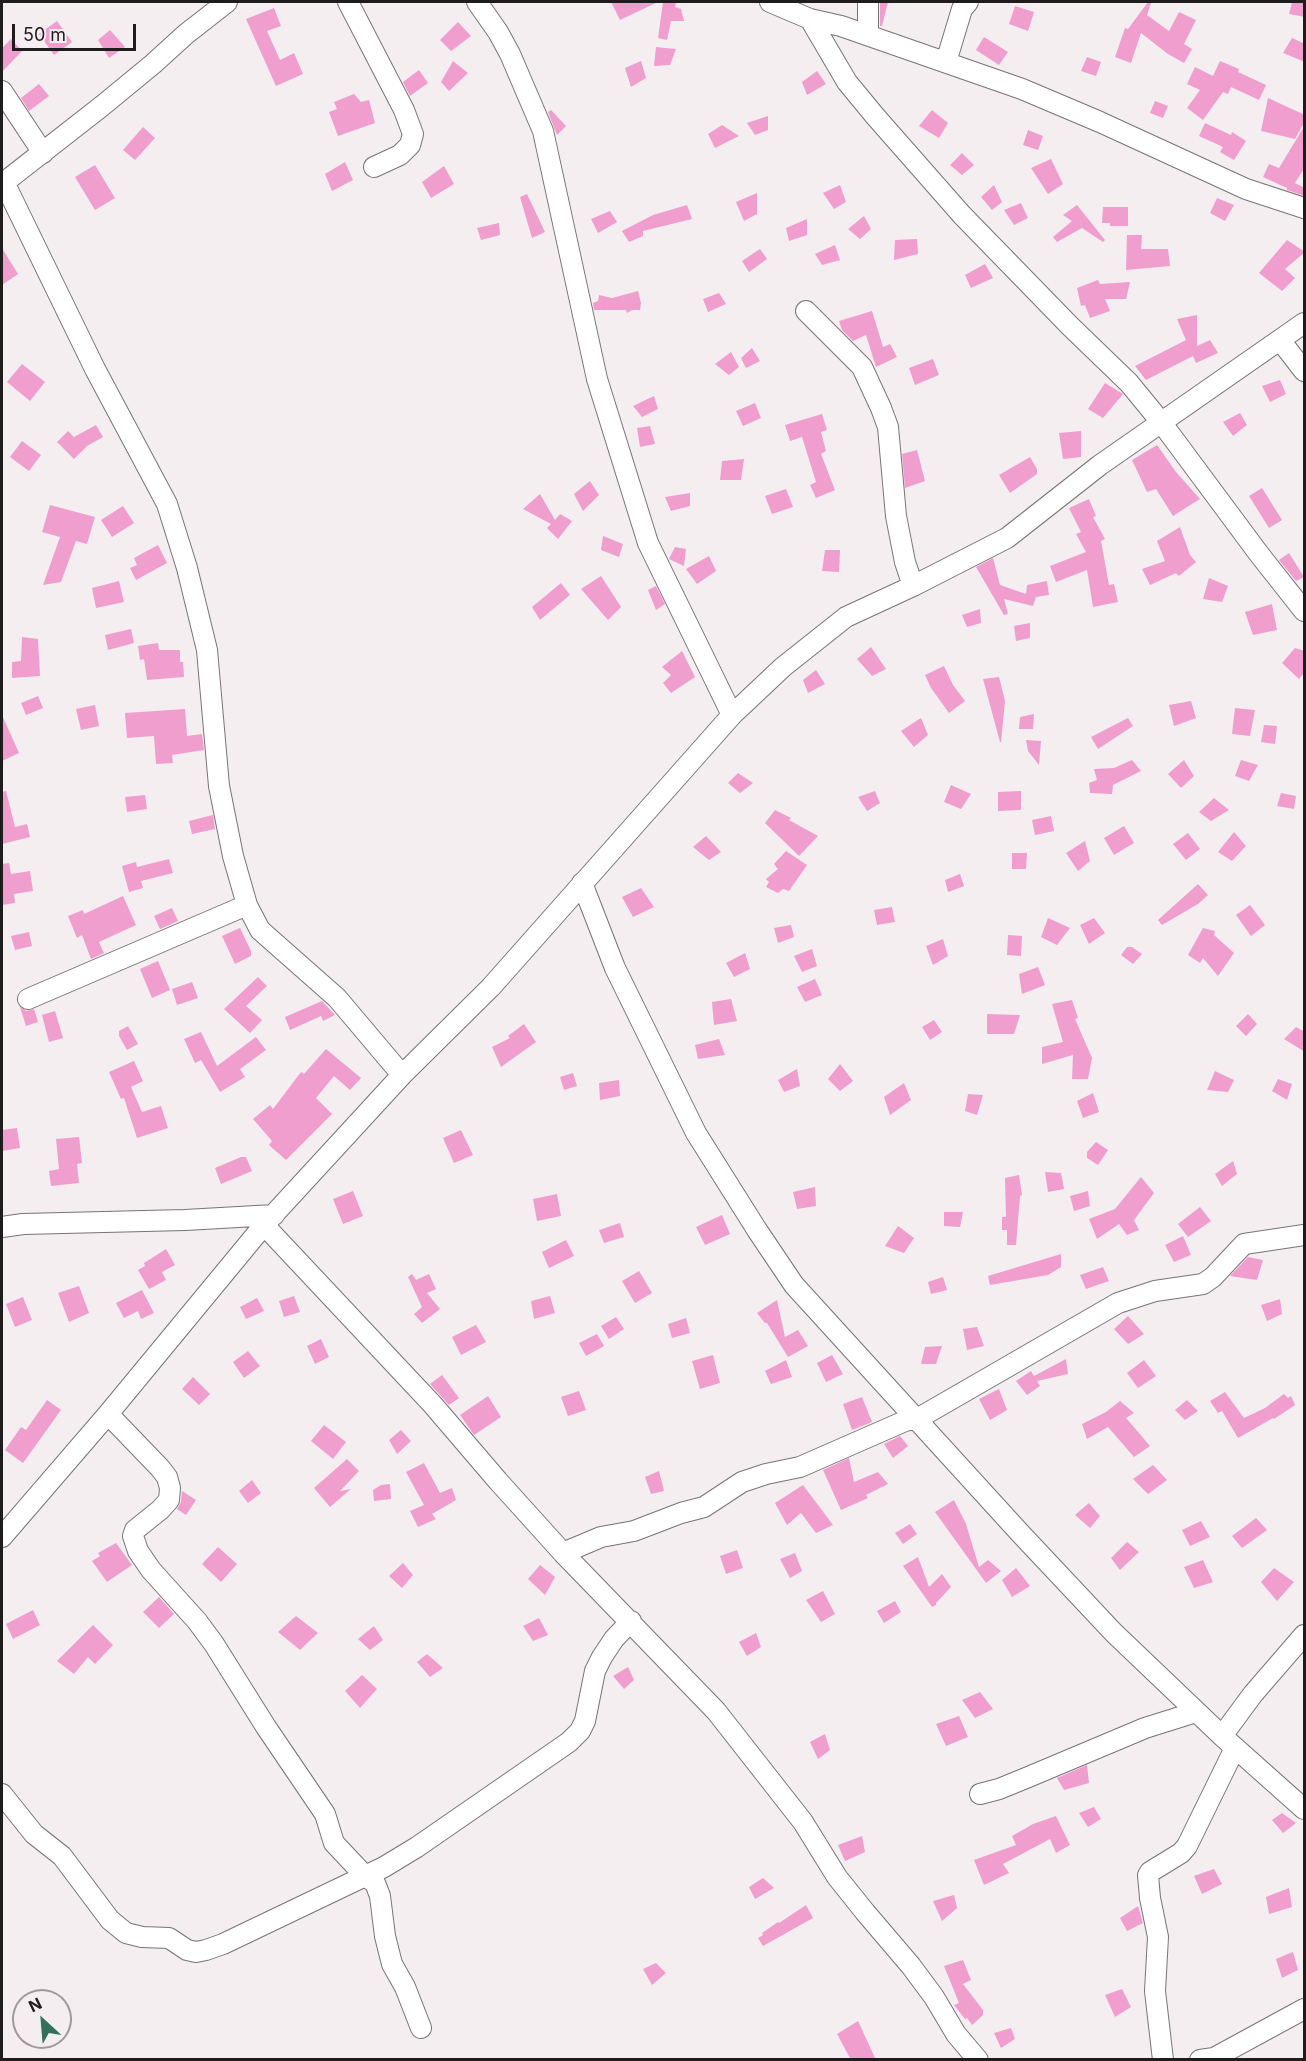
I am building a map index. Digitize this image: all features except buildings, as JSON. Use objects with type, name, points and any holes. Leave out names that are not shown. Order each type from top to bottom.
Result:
[{"type":"street","points":[[227,2],[44,153],[3,183],[95,369],[167,504],[187,568],[207,650],[219,786],[233,856],[248,906],[260,930],[337,998],[402,1075]]},
{"type":"street","points":[[348,2],[410,123],[413,134],[410,145],[400,155],[374,167]]},
{"type":"street","points":[[477,2],[510,54],[543,131],[597,380],[648,543],[732,715]]},
{"type":"street","points":[[770,2],[810,19],[842,26],[1022,89],[1246,189],[1305,208]]},
{"type":"street","points":[[868,2],[868,35]]},
{"type":"street","points":[[946,62],[962,9],[968,2]]},
{"type":"street","points":[[810,19],[848,82],[962,215],[1129,383],[1161,422],[1259,554],[1298,592],[1305,611]]},
{"type":"street","points":[[2,91],[44,153]]},
{"type":"street","points":[[806,310],[862,368],[881,408],[888,428],[896,516],[905,562],[914,586]]},
{"type":"street","points":[[2,1537],[108,1414],[216,1280],[269,1220],[402,1075],[491,987],[732,715],[783,667],[846,617],[914,586],[1007,538],[1100,465],[1305,323]]},
{"type":"street","points":[[1280,340],[1305,371]]},
{"type":"street","points":[[582,883],[615,968],[696,1132],[738,1201],[794,1285],[1114,1633],[1196,1712],[1305,1809]]},
{"type":"street","points":[[28,999],[248,906]]},
{"type":"street","points":[[2,1227],[23,1224],[269,1220],[563,1553],[716,1711],[803,1822],[837,1877],[911,1966],[934,1997],[956,2034],[978,2060]]},
{"type":"street","points":[[563,1553],[601,1537],[634,1531],[704,1507],[742,1482],[800,1467],[897,1425],[917,1419],[1118,1303],[1155,1291],[1203,1284],[1213,1277],[1244,1244],[1305,1235]]},
{"type":"street","points":[[108,1414],[160,1468],[167,1477],[170,1488],[169,1500],[135,1530],[133,1536],[138,1551],[151,1570],[206,1632],[266,1727],[320,1806],[328,1821],[328,1830],[334,1844],[365,1876],[375,1882],[392,1964],[405,1988],[421,2028]]},
{"type":"street","points":[[2,1794],[34,1834],[62,1856],[118,1928],[133,1936],[169,1938],[188,1950],[196,1952],[223,1944],[365,1876],[417,1847],[569,1742],[580,1731],[585,1721],[595,1671],[602,1657],[614,1639],[631,1621]]},
{"type":"street","points":[[1163,2060],[1155,1991],[1158,1937],[1148,1875],[1181,1853],[1187,1846],[1229,1742],[1253,1694],[1305,1635]]},
{"type":"street","points":[[980,1794],[999,1790],[1145,1728],[1196,1712]]},
{"type":"street","points":[[1200,2060],[1214,2058],[1305,2009]]}]
